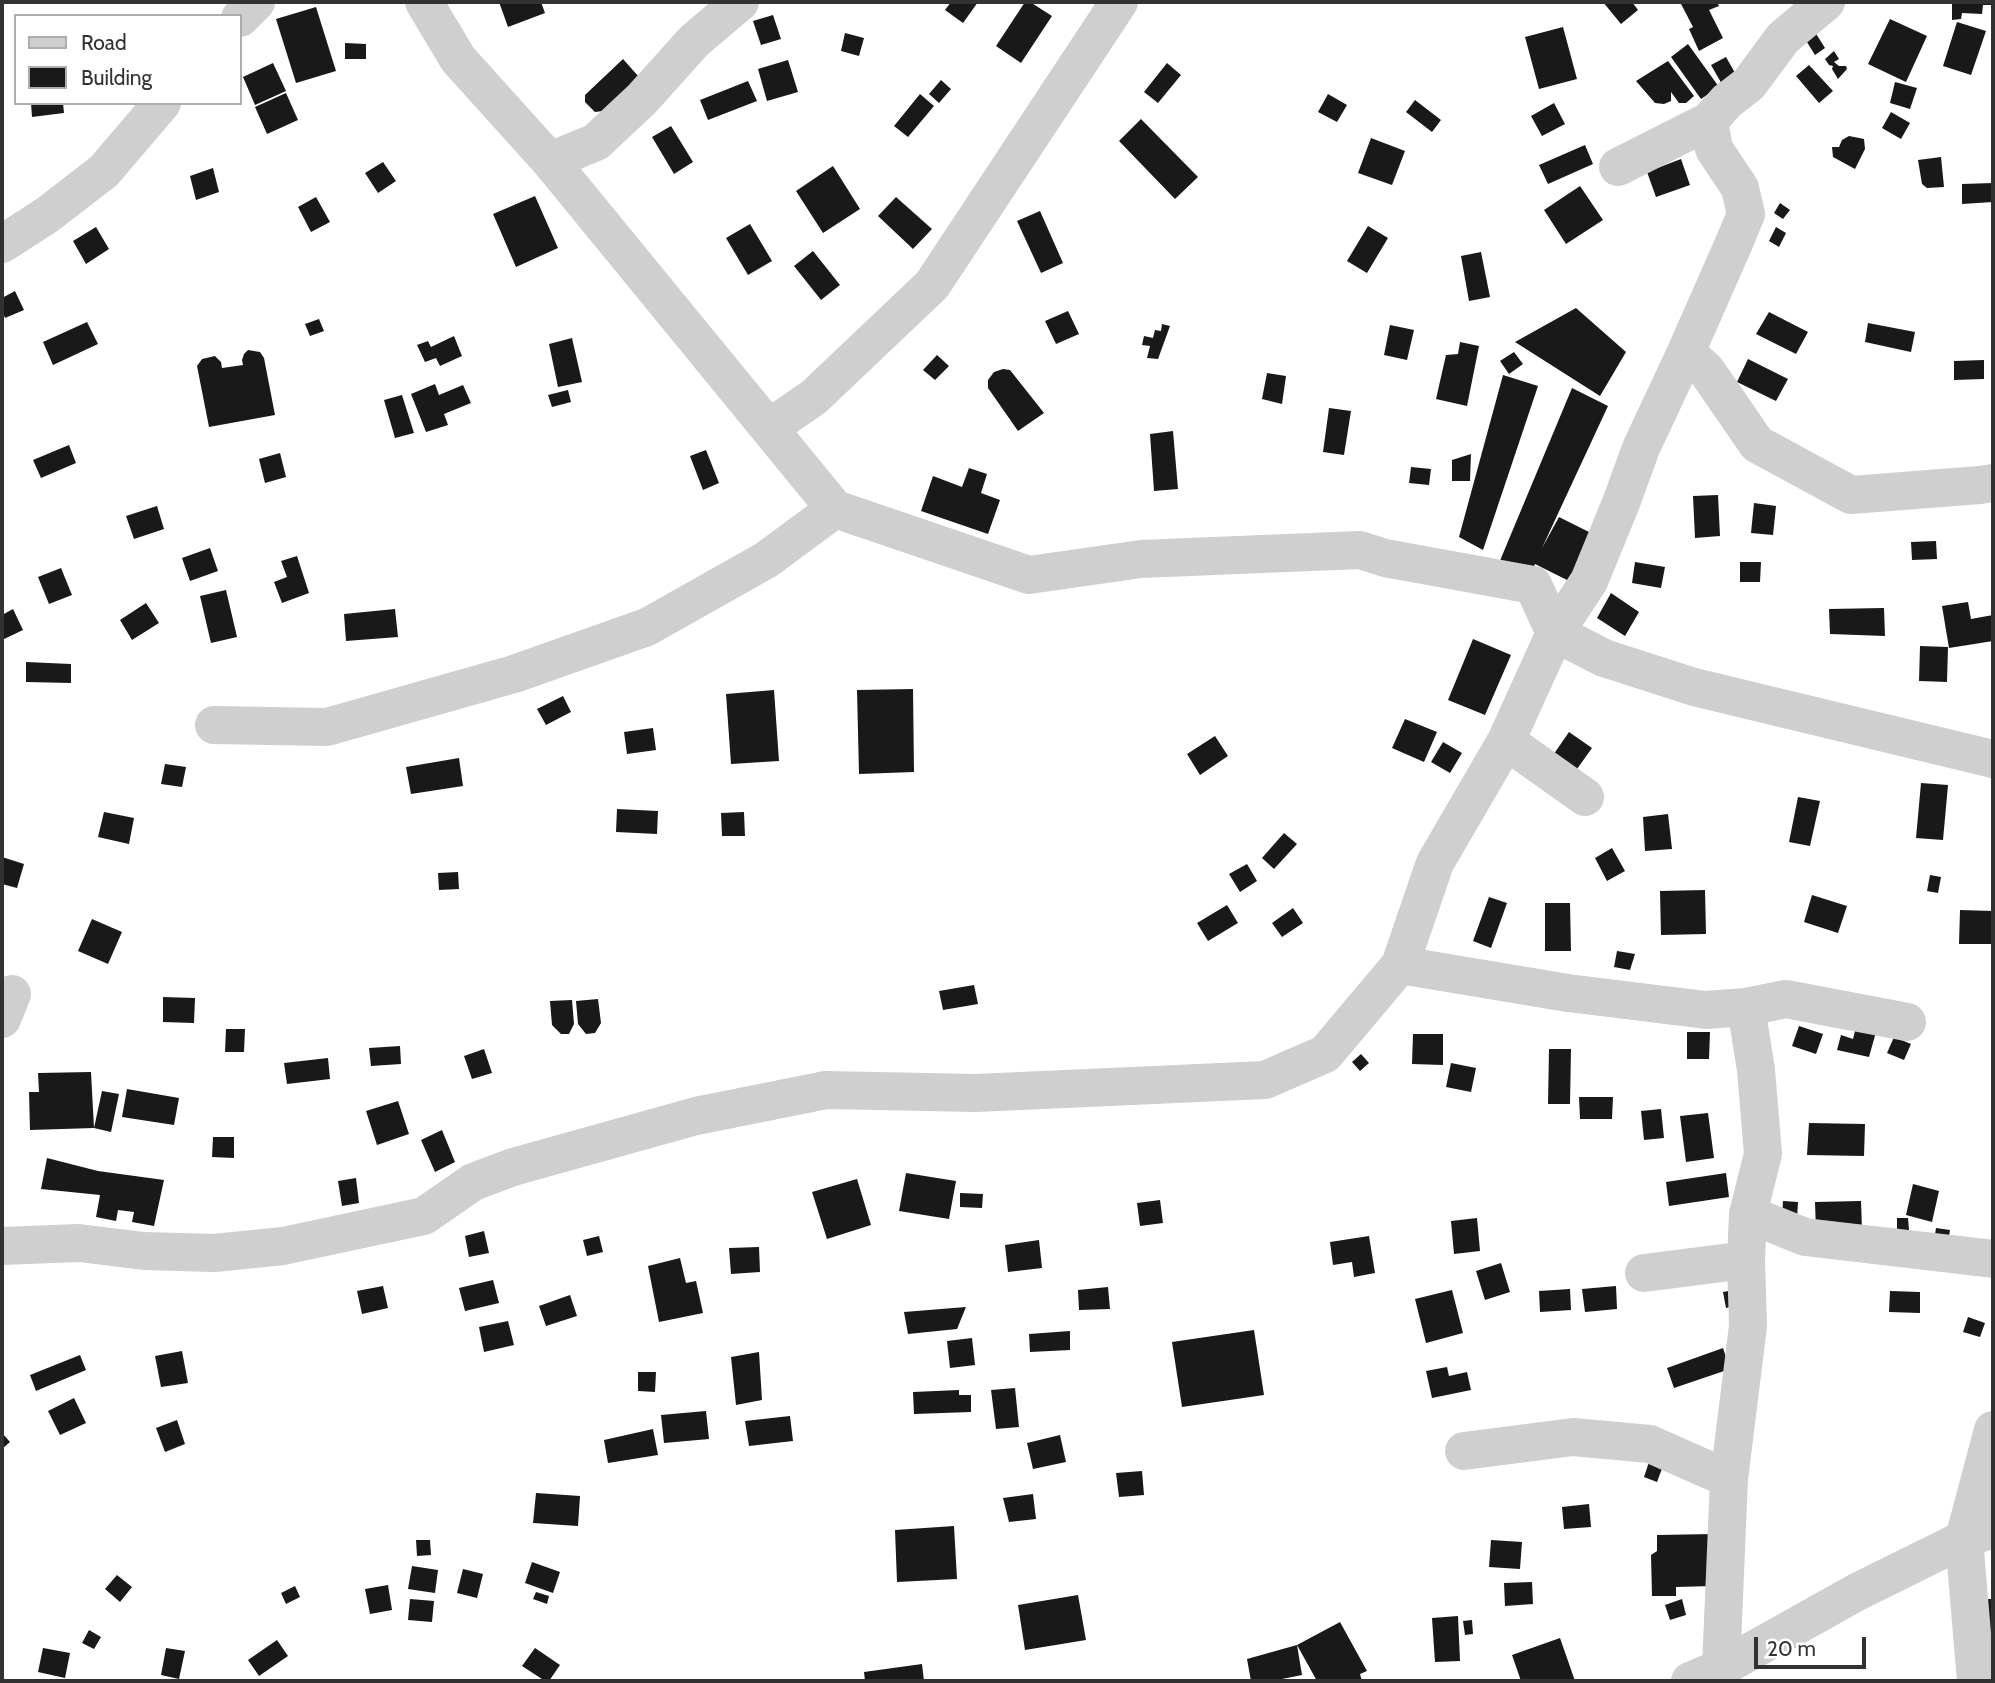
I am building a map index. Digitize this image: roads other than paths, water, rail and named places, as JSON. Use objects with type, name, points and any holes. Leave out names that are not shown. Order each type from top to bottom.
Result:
[{"type":"street","points":[[242,16],[256,2]]},
{"type":"street","points":[[424,2],[458,59],[550,160],[835,509],[1029,575],[1141,559],[1360,550],[1385,558],[1533,586],[1555,633],[1604,657],[1695,687],[1993,760]]},
{"type":"street","points":[[550,160],[596,142],[642,99],[694,41],[740,2]]},
{"type":"street","points":[[769,428],[814,397],[932,285],[1119,2]]},
{"type":"street","points":[[1618,167],[1710,121],[1727,101],[1749,84],[1783,38],[1826,2]]},
{"type":"street","points":[[2,244],[47,215],[104,171],[160,105]]},
{"type":"street","points":[[2,1246],[79,1243],[144,1251],[214,1253],[283,1246],[424,1216],[473,1182],[513,1167],[696,1116],[826,1090],[976,1093],[1265,1080],[1325,1054],[1400,965],[1436,863],[1506,741],[1555,633],[1589,581],[1641,447],[1746,214],[1740,188],[1714,149],[1710,121]]},
{"type":"street","points":[[1686,352],[1706,370],[1757,444],[1851,495],[1993,482]]},
{"type":"street","points":[[214,725],[327,727],[514,674],[648,627],[766,560],[835,509]]},
{"type":"street","points":[[1506,741],[1585,797]]},
{"type":"street","points":[[1400,965],[1568,993],[1706,1010],[1746,1007],[1786,999],[1907,1022]]},
{"type":"street","points":[[1706,1674],[1748,1326],[1748,1214],[1763,1154],[1756,1070],[1746,1007]]},
{"type":"street","points":[[1748,1214],[1805,1237],[1993,1259]]},
{"type":"street","points":[[1644,1273],[1746,1260]]},
{"type":"street","points":[[1976,1681],[1979,1534],[1993,1430]]},
{"type":"street","points":[[1464,1451],[1573,1437],[1650,1444],[1729,1479]]},
{"type":"street","points":[[1706,1674],[1857,1592],[1979,1534]]}]
